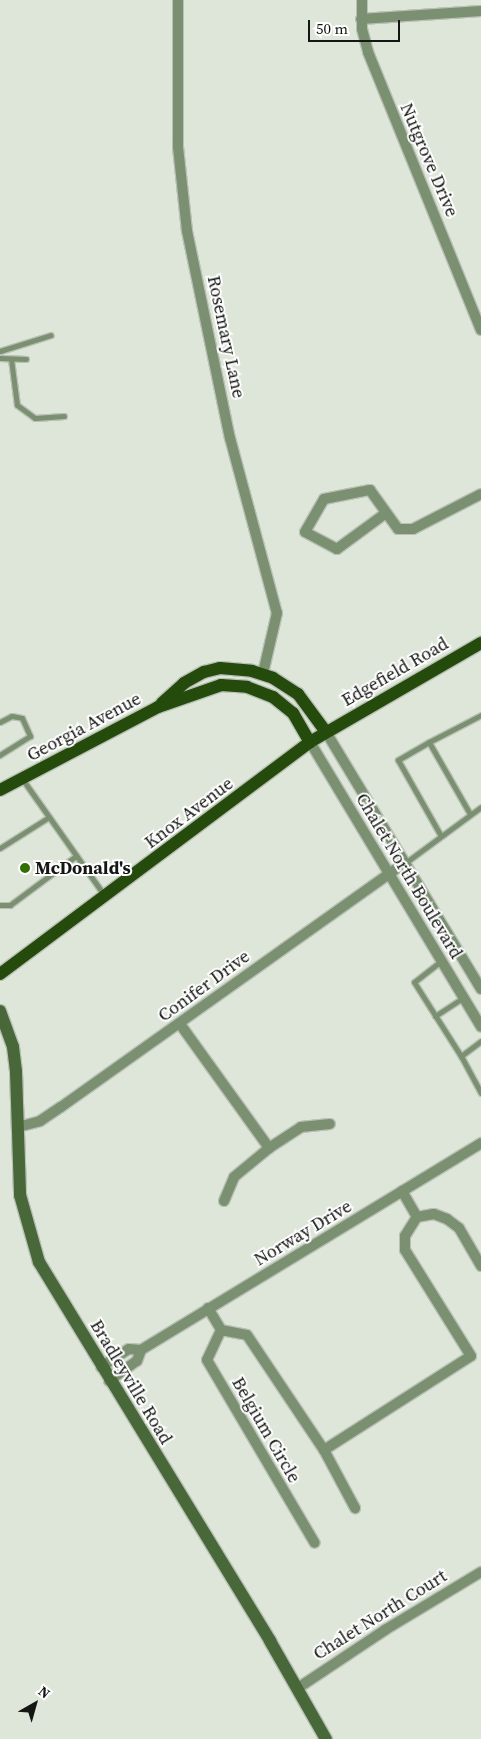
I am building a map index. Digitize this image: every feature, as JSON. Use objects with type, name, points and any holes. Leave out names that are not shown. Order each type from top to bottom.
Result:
[{"type":"main road","name":"Edgefield Road","points":[[326,732],[481,643]]},
{"type":"main road","name":"Georgia Avenue","points":[[158,707],[184,683],[204,672],[230,667],[263,673],[298,694],[326,732]]},
{"type":"main road","name":"Georgia Avenue","points":[[0,790],[158,707],[221,685],[234,684],[261,691],[285,705],[293,712],[310,742]]},
{"type":"main road","name":"Knox Avenue","points":[[0,974],[106,898],[310,742],[326,732]]},
{"type":"street","name":"Rosemary Lane","points":[[178,0],[177,138],[187,231],[230,438],[277,613],[263,673]]},
{"type":"street","name":"Nutgrove Drive","points":[[362,0],[361,18],[368,52],[481,330]]},
{"type":"street","points":[[361,18],[481,11]]},
{"type":"street","points":[[386,512],[337,548],[305,532],[324,498],[370,490],[386,512],[398,529],[413,529],[481,494]]},
{"type":"street","name":"Chalet North Boulevard","points":[[326,732],[481,989]]},
{"type":"street","name":"Chalet North Boulevard","points":[[310,742],[481,1027]]},
{"type":"street","name":"Conifer Drive","points":[[18,1127],[40,1121],[180,1024],[390,875],[404,863]]},
{"type":"street","name":"Bradleyville Road","points":[[0,1011],[13,1047],[20,1195],[28,1232],[39,1262],[101,1367],[298,1688],[326,1739]]},
{"type":"street","points":[[180,1024],[269,1148]]},
{"type":"street","points":[[224,1201],[234,1177],[269,1148],[301,1127],[330,1124]]},
{"type":"street","name":"Norway Drive","points":[[101,1367],[129,1349],[141,1350],[481,1143]]},
{"type":"street","points":[[402,1191],[417,1217]]},
{"type":"street","points":[[324,1450],[471,1356],[405,1250],[405,1236],[417,1217],[434,1214],[447,1218],[458,1228],[481,1266]]},
{"type":"street","points":[[208,1308],[221,1330]]},
{"type":"street","name":"Belgium Circle","points":[[315,1543],[207,1360],[221,1330],[247,1335],[324,1450],[355,1508]]},
{"type":"street","name":"Norway Drive","points":[[110,1381],[137,1361],[141,1350]]},
{"type":"street","name":"Chalet North Court","points":[[298,1688],[385,1630],[481,1572]]},
{"type":"lane","points":[[0,351],[51,335]]},
{"type":"lane","points":[[0,358],[26,359]]},
{"type":"lane","points":[[11,359],[17,405],[36,418],[64,416]]},
{"type":"lane","points":[[441,836],[398,760],[481,715]]},
{"type":"lane","points":[[0,722],[12,716],[22,718],[30,736],[24,742],[0,756]]},
{"type":"lane","points":[[429,742],[470,814]]},
{"type":"lane","points":[[22,779],[106,898]]},
{"type":"lane","points":[[404,863],[481,807]]},
{"type":"lane","points":[[0,848],[49,817]]},
{"type":"lane","points":[[0,905],[10,905],[76,856]]},
{"type":"lane","points":[[442,961],[414,982],[461,1056],[481,1093]]},
{"type":"lane","points":[[435,1016],[463,998]]},
{"type":"lane","points":[[461,1056],[481,1041]]},
{"type":"place","name":"McDonald's","points":[[25,868]]}]
